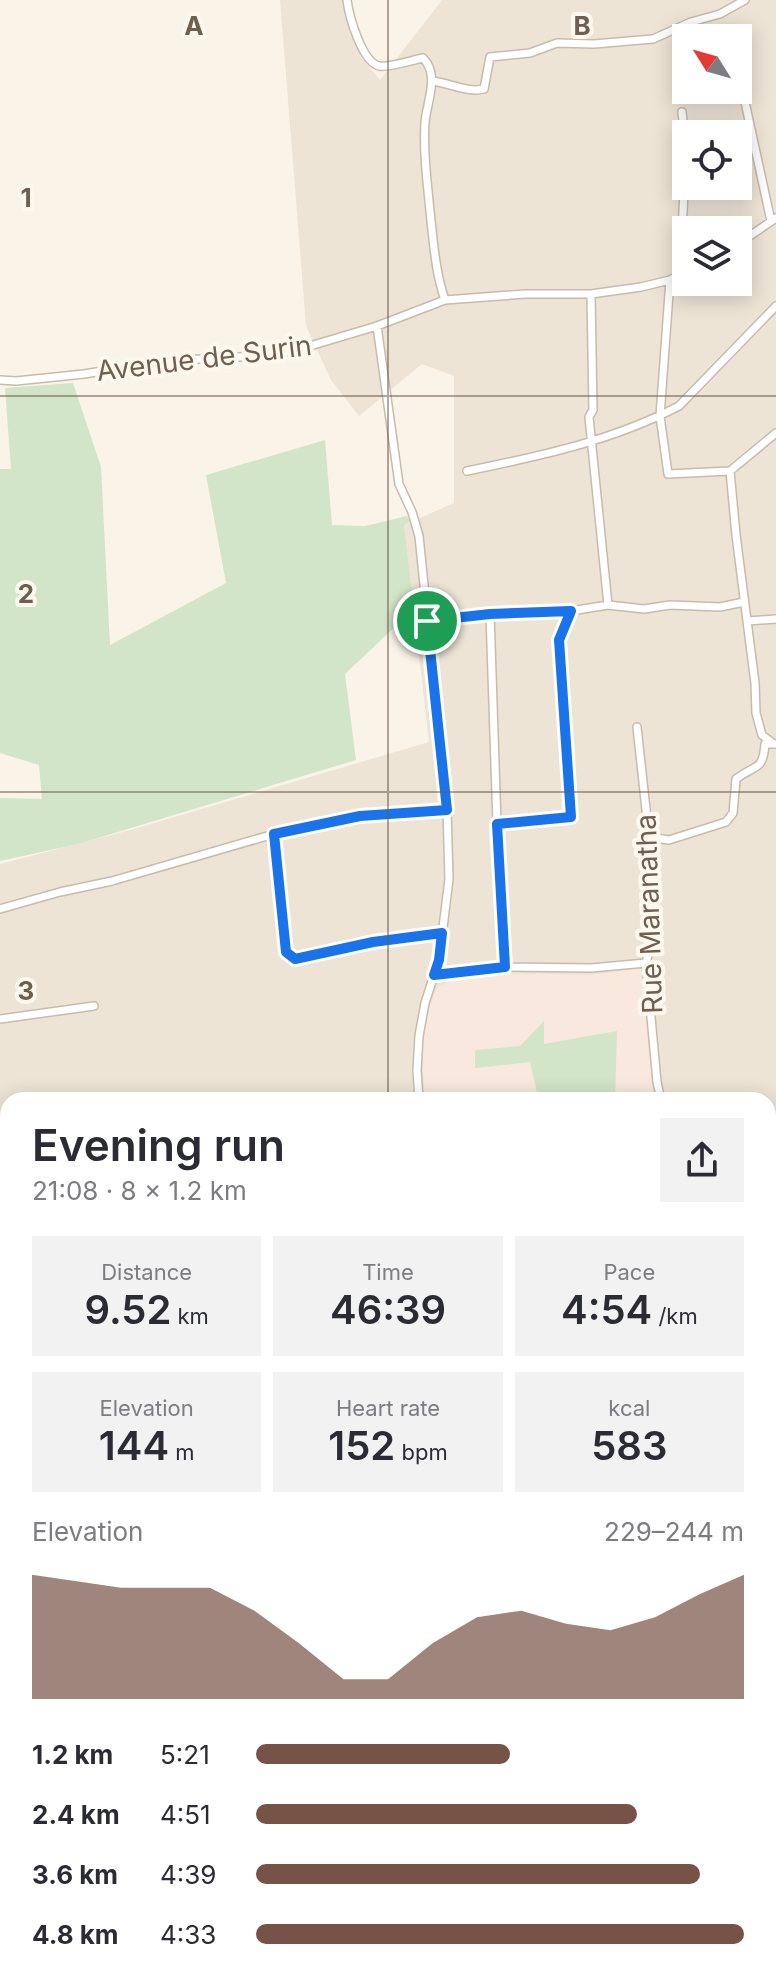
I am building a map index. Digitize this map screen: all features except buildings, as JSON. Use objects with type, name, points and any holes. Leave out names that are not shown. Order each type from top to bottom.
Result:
[{"type":"street","points":[[347,0],[363,50],[372,62],[382,67],[423,58],[429,64],[432,81],[424,142],[437,267],[445,300]]},
{"type":"street","points":[[432,81],[450,83],[473,92],[484,89],[490,57],[530,53],[557,43],[594,44],[653,39],[691,22],[720,14],[745,0]]},
{"type":"street","points":[[746,104],[773,220],[752,234]]},
{"type":"street","points":[[682,112],[686,149],[684,216]]},
{"type":"street","points":[[670,280],[660,416],[668,474],[730,471],[776,433]]},
{"type":"street","name":"Avenue de Surin","points":[[0,380],[84,374],[165,361],[258,356],[300,349],[377,326],[445,300],[525,294],[591,294],[670,280]]},
{"type":"street","points":[[591,294],[593,410],[589,417],[608,605]]},
{"type":"street","points":[[467,471],[591,443],[679,406],[776,306]]},
{"type":"street","points":[[377,326],[399,484],[419,536],[447,810],[449,879],[439,960],[425,1003],[419,1036],[418,1092]]},
{"type":"street","points":[[730,471],[756,713],[762,735],[775,744]]},
{"type":"street","points":[[427,621],[490,614],[571,611],[608,605],[644,609],[670,605],[720,607],[744,602]]},
{"type":"street","points":[[497,824],[571,817],[559,640],[571,611]]},
{"type":"street","points":[[490,614],[505,967]]},
{"type":"street","points":[[748,621],[776,619]]},
{"type":"street","name":"Rue Maranatha","points":[[637,727],[649,837],[652,939],[646,963],[659,1092]]},
{"type":"street","points":[[649,837],[669,840],[726,822],[733,813],[736,779],[761,763],[765,744],[775,744]]},
{"type":"street","points":[[0,909],[112,881],[274,834],[360,816],[447,810]]},
{"type":"street","points":[[274,834],[286,952],[295,959],[373,942],[442,933]]},
{"type":"street","points":[[434,975],[505,967],[591,968],[646,963]]},
{"type":"street","points":[[0,1019],[94,1006]]},
{"type":"shaded area","points":[[280,0],[342,0],[361,57],[380,80],[442,0],[776,0],[776,1092],[0,1092],[0,864],[130,830],[429,742],[404,525],[454,503],[454,376],[422,364],[359,416],[331,380],[306,326]]},
{"type":"shaded area","points":[[645,968],[655,1092],[424,1092],[423,1041],[430,1005],[437,988],[454,978],[504,973],[589,975]]},
{"type":"green space","points":[[73,383],[101,467],[110,645],[226,583],[206,475],[325,440],[332,525],[365,526],[407,516],[410,522],[404,525],[414,609],[345,674],[356,760],[78,844],[0,861],[0,798],[42,799],[39,765],[0,753],[0,469],[11,469],[5,388]]},
{"type":"green space","points":[[544,1021],[544,1044],[617,1031],[615,1092],[537,1092],[530,1062],[475,1068],[475,1050],[520,1046]]},
{"type":"route","points":[[571,611],[559,640],[559,671],[571,817],[497,824],[505,967],[434,975],[442,933],[373,942],[295,959],[286,952],[274,834],[360,816],[447,810],[427,621],[490,614],[571,611]]}]
